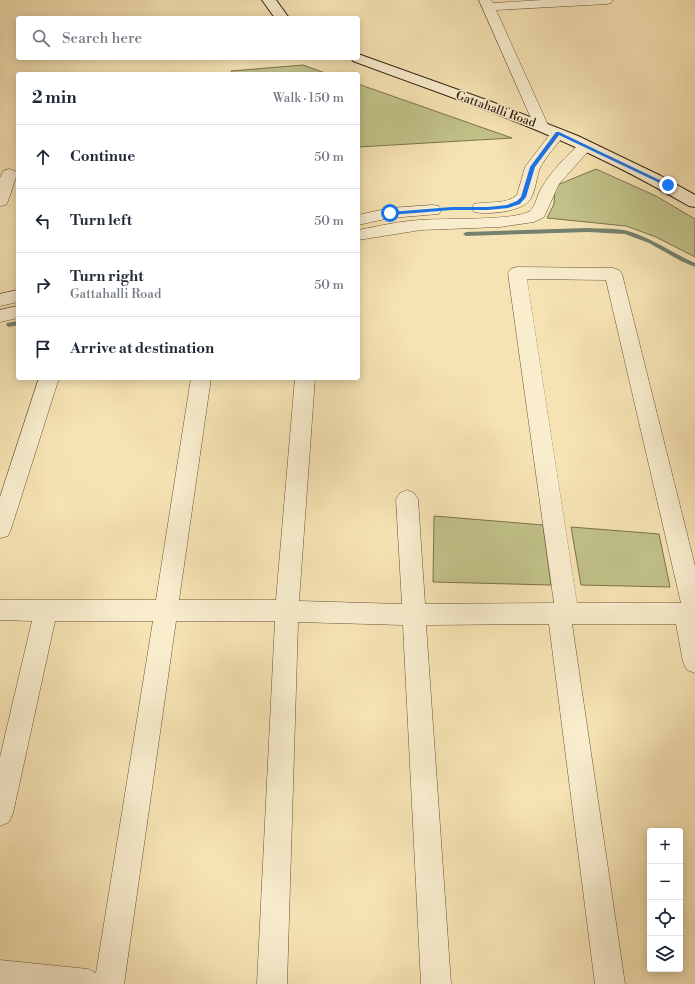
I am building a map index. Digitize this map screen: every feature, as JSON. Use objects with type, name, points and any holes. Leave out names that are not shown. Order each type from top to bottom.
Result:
[{"type":"main road","points":[[270,0],[281,16]]},
{"type":"main road","name":"Gattahalli Road","points":[[360,59],[541,125],[668,185],[695,202]]},
{"type":"street","points":[[541,125],[486,4],[607,0]]},
{"type":"street","points":[[467,208],[508,206],[519,202],[524,197],[533,167],[558,133]]},
{"type":"street","points":[[360,235],[381,230],[422,225],[512,221],[536,215],[541,209],[544,197],[551,183],[585,146]]},
{"type":"street","points":[[0,201],[10,174]]},
{"type":"street","points":[[360,220],[390,213],[445,209]]},
{"type":"street","points":[[610,984],[563,613],[517,273],[613,274],[692,613],[695,662]]},
{"type":"street","points":[[0,300],[16,296]]},
{"type":"street","points":[[0,316],[16,312]]},
{"type":"street","points":[[0,529],[49,380]]},
{"type":"street","points":[[109,984],[201,380]]},
{"type":"street","points":[[272,984],[287,611],[305,380]]},
{"type":"street","points":[[408,499],[436,984]]},
{"type":"street","points":[[0,610],[287,611],[414,615],[692,613]]},
{"type":"street","points":[[0,813],[46,610]]},
{"type":"street","points":[[0,975],[88,984]]},
{"type":"green space","points":[[303,65],[322,72],[232,72],[231,71]]},
{"type":"green space","points":[[360,85],[512,138],[360,147]]},
{"type":"green space","points":[[596,169],[656,196],[695,219],[695,257],[656,237],[626,226],[547,218],[554,204],[555,186]]},
{"type":"green space","points":[[434,516],[543,525],[551,585],[433,582]]},
{"type":"green space","points":[[571,527],[659,534],[670,587],[581,585]]},
{"type":"waterway","points":[[466,234],[588,230],[626,232],[651,242],[695,265]]},
{"type":"waterway","points":[[9,325],[16,323]]},
{"type":"route","points":[[390,213],[488,208],[508,206],[519,202],[524,197],[533,167],[558,133],[668,185]]}]
